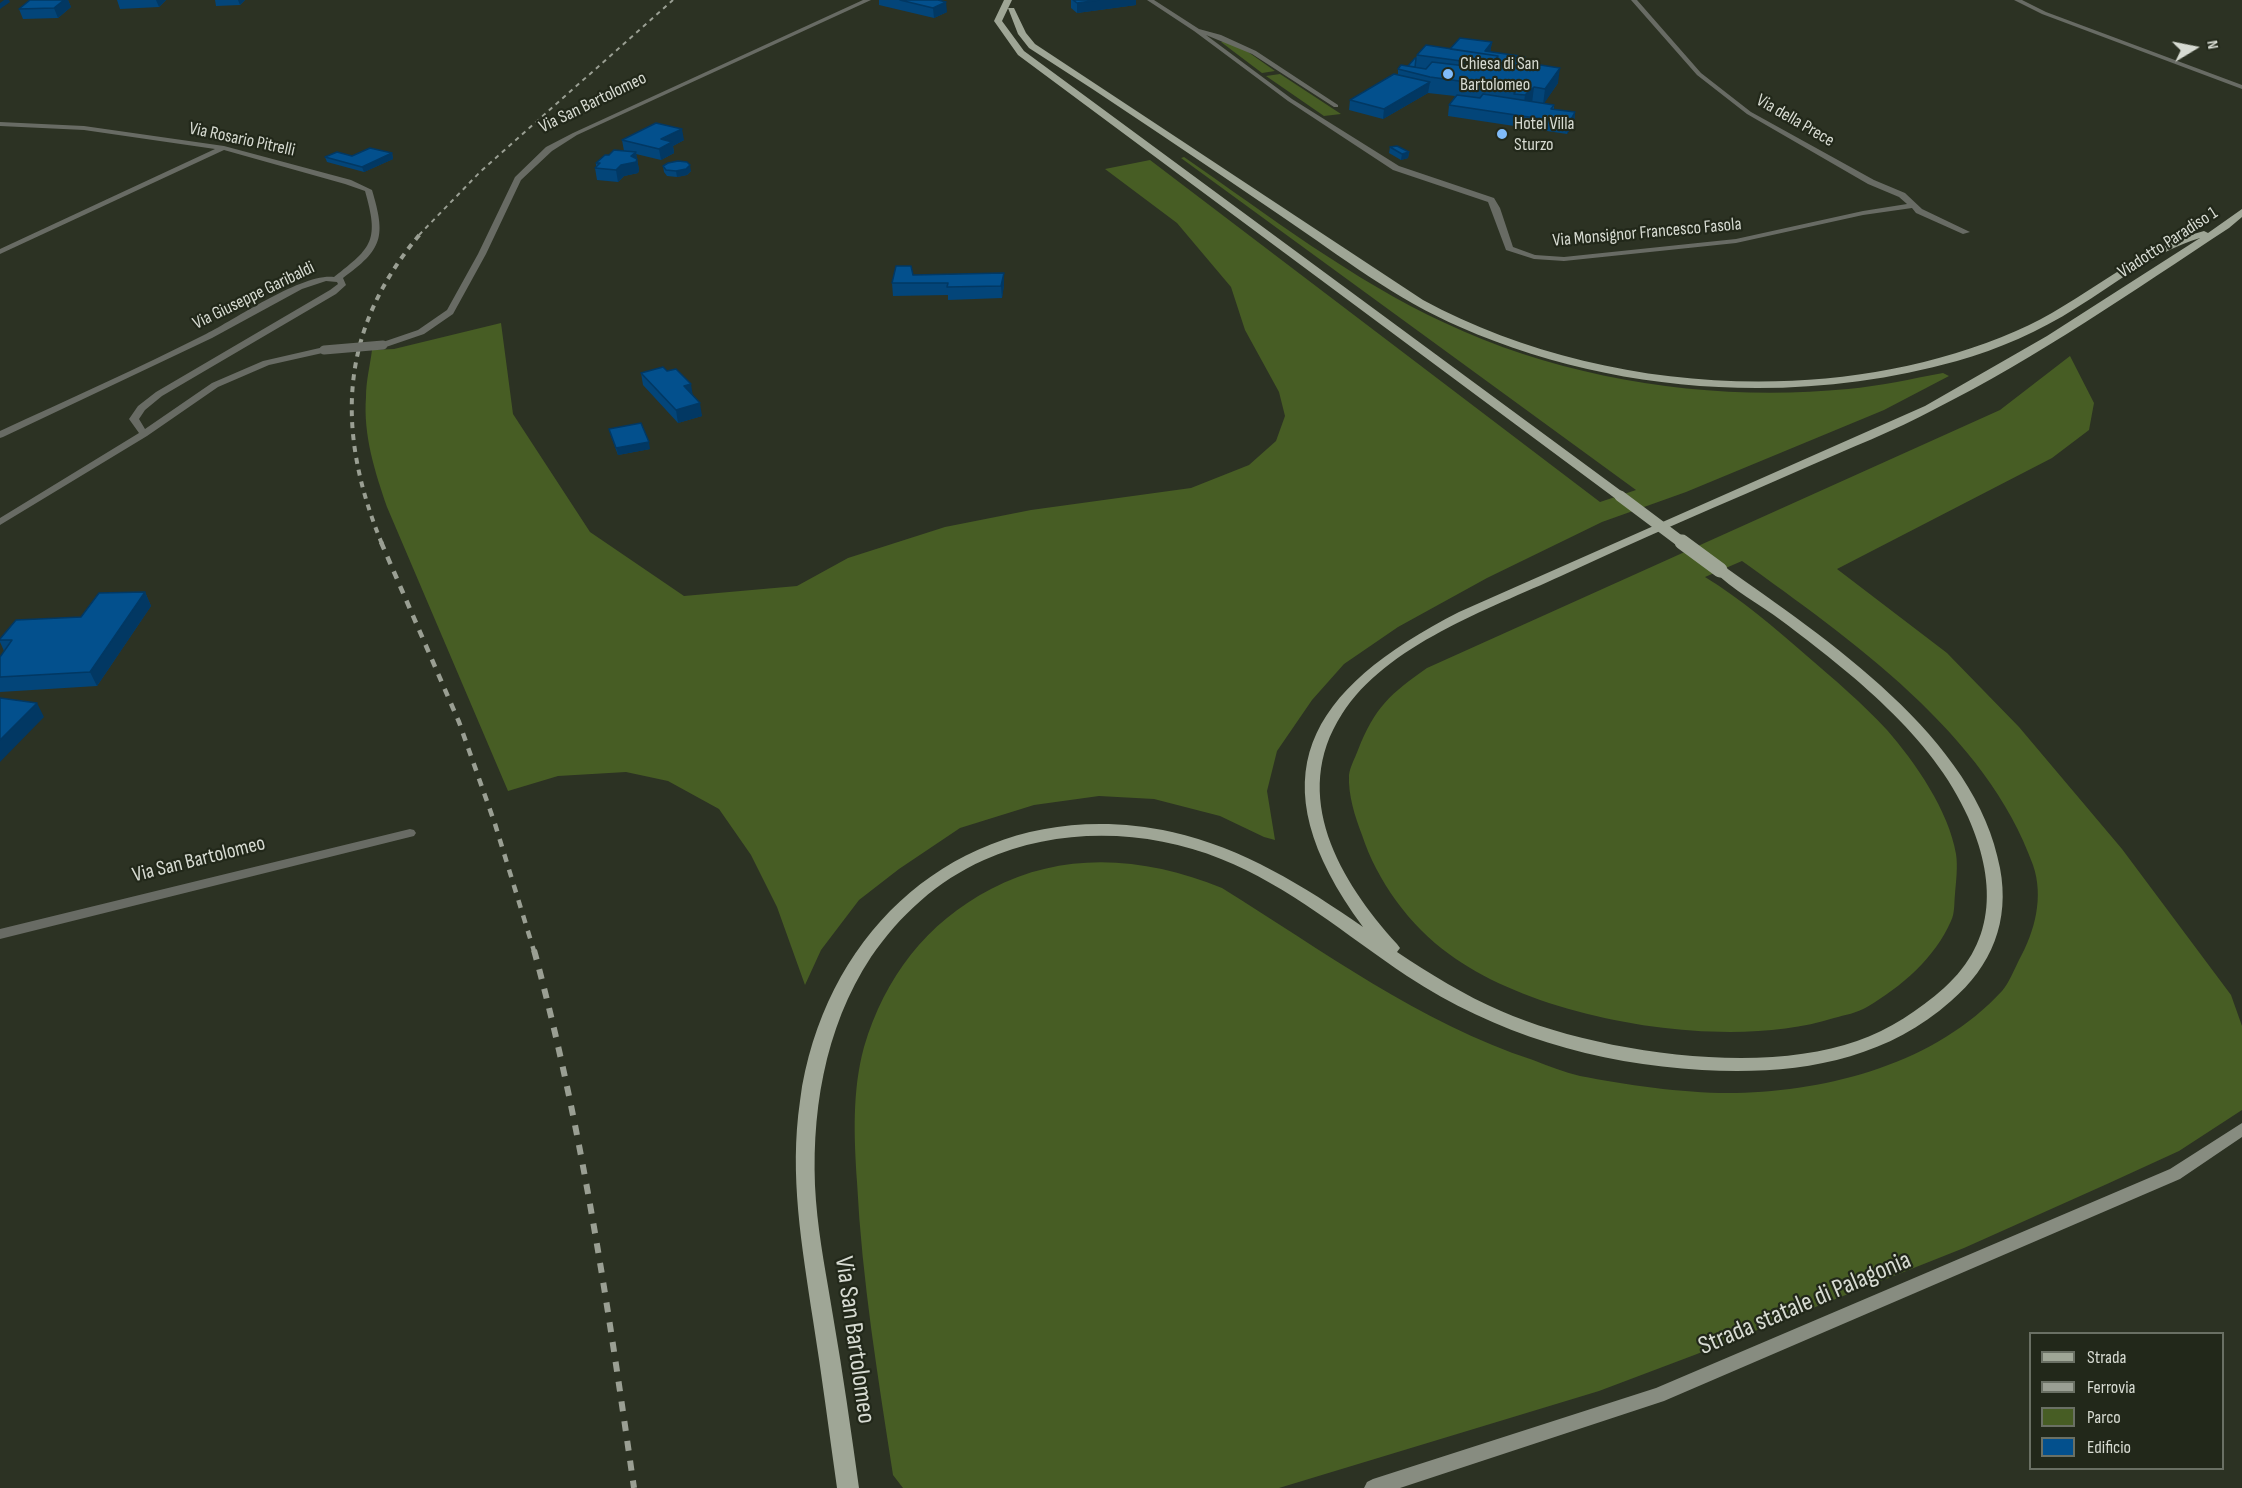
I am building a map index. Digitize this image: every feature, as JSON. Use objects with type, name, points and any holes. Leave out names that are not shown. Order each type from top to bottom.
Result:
[{"type":"main road","points":[[1018,0],[1010,5],[1004,29],[1021,52],[1805,631],[1893,705],[1928,744],[1956,781],[1978,822],[1992,860],[1996,902],[1988,944],[1967,974],[1943,1000],[1899,1032],[1857,1049],[1809,1059],[1759,1065],[1655,1060],[1588,1048],[1533,1032],[1483,1012],[1437,987]]},
{"type":"main road","points":[[1010,5],[1022,34],[1032,46],[1388,283],[1464,325],[1513,344],[1621,371],[1721,383],[1800,383],[1850,380],[1905,371],[1953,359],[2041,324],[2170,246],[2226,226]]},
{"type":"main road","name":"Viadotto Paradiso 1","points":[[1437,987],[1389,947],[1363,918],[1340,883],[1324,851],[1313,812],[1312,772],[1321,742],[1334,713],[1355,689],[1390,659],[1462,616],[1932,406],[2024,355],[2226,226],[2242,212]]},
{"type":"main road","name":"Via San Bartolomeo","points":[[848,1488],[806,1199],[806,1125],[816,1065],[835,1005],[858,961],[886,924],[917,894],[949,871],[986,853],[1016,842],[1069,832],[1116,829],[1163,834],[1196,842],[1238,859],[1280,882],[1437,987]]},
{"type":"main road","name":"Strada statale di Palagonia","points":[[1373,1488],[1658,1395],[2175,1174],[2242,1129]]},
{"type":"street","name":"Via San Bartolomeo","points":[[144,434],[231,377],[276,360],[324,350],[383,345],[421,332],[450,312],[482,254],[518,178],[549,149],[575,134],[868,0]]},
{"type":"street","name":"Via Monsignor Francesco Fasola","points":[[1150,0],[1196,30],[1290,100],[1396,168],[1491,201],[1496,208],[1509,248],[1534,257],[1564,259],[1736,241],[1863,213],[1911,206]]},
{"type":"street","name":"Via della Prece","points":[[1634,0],[1698,74],[1749,113],[1871,182],[1902,195],[1911,206],[1934,219],[1966,232]]},
{"type":"street","points":[[2017,0],[2044,13],[2242,87]]},
{"type":"street","points":[[1196,30],[1226,37],[1244,45],[1336,106]]},
{"type":"street","name":"Via Rosario Pitrelli","points":[[0,124],[84,128],[224,148],[348,182],[368,190],[375,211],[377,238],[373,248],[359,263],[337,278]]},
{"type":"street","points":[[0,252],[224,148]]},
{"type":"street","name":"Via Giuseppe Garibaldi","points":[[0,435],[209,336],[299,287],[319,279],[337,278],[343,282],[333,292],[159,394],[141,408],[134,419],[144,434]]},
{"type":"street","points":[[0,522],[144,434]]},
{"type":"street","name":"Via San Bartolomeo","points":[[0,934],[410,833]]},
{"type":"green space","points":[[1225,41],[1241,47],[1275,71],[1262,73],[1221,42]]},
{"type":"green space","points":[[1280,74],[1341,114],[1324,116],[1266,76]]},
{"type":"green space","points":[[1184,157],[1311,246],[1377,287],[1445,323],[1541,360],[1642,383],[1745,392],[1848,389],[1943,373],[1949,376],[1884,410],[1686,492],[1602,522],[1487,578],[1398,627],[1344,664],[1312,700],[1277,751],[1267,791],[1275,840],[1220,816],[1154,799],[1099,796],[1034,805],[960,828],[899,869],[859,900],[821,950],[805,985],[777,907],[751,855],[719,809],[668,781],[626,772],[558,776],[508,791],[387,507],[378,480],[366,425],[367,385],[372,350],[394,349],[501,323],[513,414],[590,532],[684,596],[797,586],[848,558],[945,527],[1031,510],[1191,488],[1249,465],[1276,441],[1285,416],[1279,392],[1245,330],[1231,287],[1177,223],[1105,169],[1150,160],[1600,502],[1636,490],[1181,158]]},
{"type":"green space","points":[[2070,356],[2094,403],[2089,430],[2052,458],[1837,569],[1947,653],[2019,727],[2122,849],[2231,995],[2242,1026],[2242,1110],[2179,1151],[2107,1184],[1964,1248],[1697,1354],[1599,1391],[1279,1488],[903,1488],[893,1475],[876,1365],[859,1219],[855,1114],[860,1064],[873,1022],[884,998],[896,975],[911,954],[947,918],[991,889],[1019,876],[1077,863],[1106,862],[1135,864],[1193,878],[1222,888],[1411,1006],[1491,1045],[1580,1076],[1637,1086],[1736,1093],[1772,1091],[1844,1079],[1914,1054],[1946,1037],[1975,1016],[2002,991],[2025,949],[2038,901],[2033,865],[2012,818],[1983,773],[1949,732],[1911,693],[1827,623],[1742,561],[1705,577],[1745,604],[1783,635],[1868,710],[1887,730],[1909,757],[1929,788],[1952,838],[1957,869],[1954,911],[1951,921],[1936,947],[1916,970],[1867,1007],[1847,1015],[1791,1028],[1742,1032],[1689,1030],[1636,1024],[1582,1013],[1532,997],[1487,977],[1435,943],[1396,901],[1368,852],[1352,806],[1349,775],[1364,735],[1378,712],[1393,694],[1427,668],[2000,410]]},
{"type":"building","points":[[30,0],[64,0],[54,8],[19,9]]},
{"type":"building","points":[[900,0],[938,0],[946,2],[933,8]]},
{"type":"building","points":[[1073,0],[1099,0],[1077,3]]},
{"type":"building","points":[[1460,38],[1492,42],[1485,51],[1520,56],[1504,63],[1497,62],[1498,56],[1450,49]]},
{"type":"building","points":[[1426,45],[1498,56],[1491,65],[1417,55]]},
{"type":"building","points":[[1517,56],[1525,57],[1521,62],[1560,68],[1545,89],[1534,87],[1525,95],[1514,94],[1517,89],[1430,77],[1398,69],[1401,65],[1426,69],[1432,62],[1491,69],[1496,63],[1503,64]]},
{"type":"building","points":[[1415,58],[1415,67],[1408,66]]},
{"type":"building","points":[[1394,74],[1430,82],[1384,109],[1350,100]]},
{"type":"building","points":[[1483,94],[1554,105],[1551,109],[1575,112],[1569,123],[1449,105],[1457,95],[1480,98]]},
{"type":"building","points":[[656,123],[682,129],[661,139],[672,142],[659,149],[622,140]]},
{"type":"building","points":[[1397,146],[1409,152],[1402,154],[1390,147]]},
{"type":"building","points":[[370,148],[392,153],[362,167],[325,157],[337,152],[352,156]]},
{"type":"building","points":[[614,150],[636,152],[631,156],[637,159],[636,162],[621,165],[616,170],[595,168],[600,163],[596,163]]},
{"type":"building","points":[[687,162],[690,165],[686,169],[676,171],[666,170],[663,166],[668,163]]},
{"type":"building","points":[[896,266],[911,266],[913,275],[1004,273],[1001,286],[947,287],[948,283],[892,283]]},
{"type":"building","points":[[663,367],[667,371],[676,369],[691,384],[684,386],[700,403],[676,410],[641,373]]},
{"type":"building","points":[[641,423],[649,442],[616,448],[609,429]]},
{"type":"building","points":[[145,592],[90,672],[0,677],[0,657],[12,640],[0,639],[16,620],[81,617],[99,593]]},
{"type":"building","points":[[0,698],[37,703],[0,740]]},
{"type":"railway","points":[[419,235],[481,171],[673,0]]},
{"type":"railway","points":[[382,544],[367,502],[357,461],[352,421],[353,382],[360,344],[374,306],[394,269],[421,233]]},
{"type":"railway","points":[[381,542],[459,722],[495,824],[534,951]]},
{"type":"railway","points":[[534,950],[580,1150],[604,1285],[634,1488]]},
{"type":"place","name":"Chiesa di San Bartolomeo","points":[[1448,74]]},
{"type":"place","name":"Hotel Villa Sturzo","points":[[1502,134]]}]
